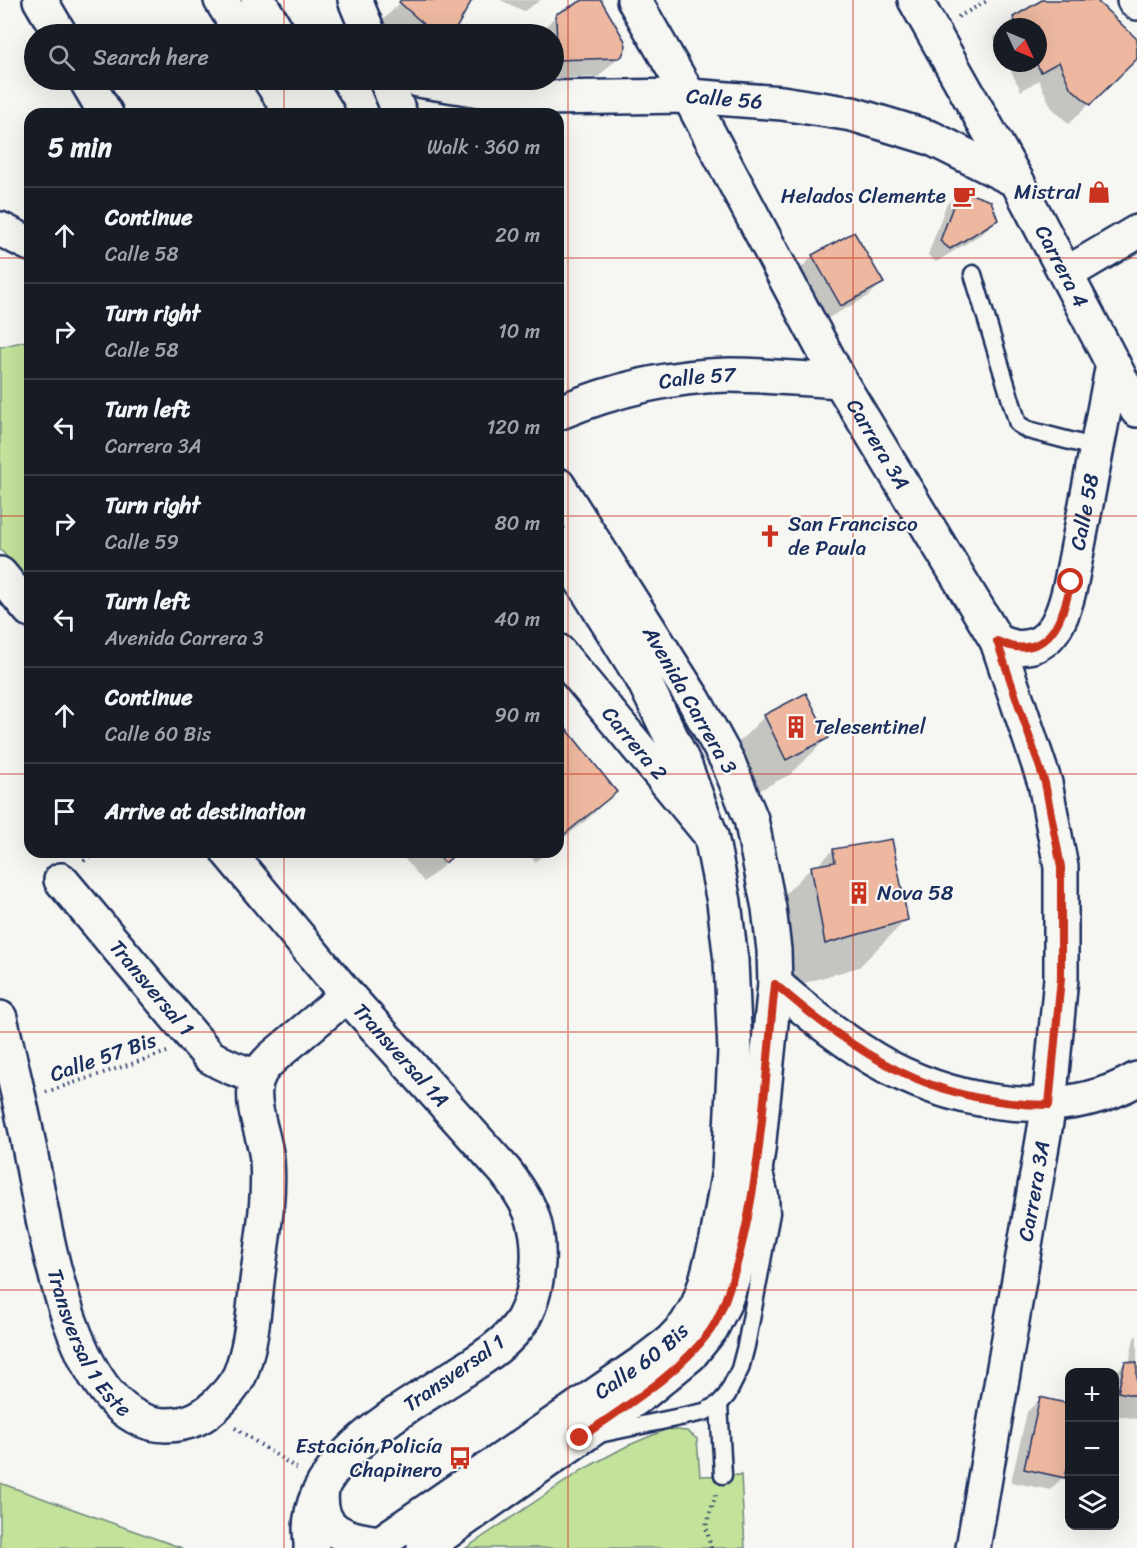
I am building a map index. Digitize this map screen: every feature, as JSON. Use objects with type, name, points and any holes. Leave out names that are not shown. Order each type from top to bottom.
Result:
[{"type":"street","points":[[40,0],[54,24]]},
{"type":"street","points":[[221,0],[236,24]]},
{"type":"street","points":[[258,0],[273,24]]},
{"type":"street","points":[[355,0],[365,24]]},
{"type":"street","name":"Carrera 3A","points":[[634,0],[688,96],[840,381],[997,641],[1045,783],[1061,867],[1061,978],[1049,1105],[973,1548]]},
{"type":"street","name":"Carrera 4","points":[[915,0],[1017,181],[1137,410]]},
{"type":"street","points":[[92,90],[102,108]]},
{"type":"street","points":[[276,90],[288,108]]},
{"type":"street","points":[[313,90],[324,108]]},
{"type":"street","points":[[390,90],[398,108]]},
{"type":"street","name":"Calle 56","points":[[479,90],[542,98],[688,96],[782,103],[852,114],[931,138],[1017,181]]},
{"type":"street","points":[[0,229],[24,241]]},
{"type":"street","points":[[1066,274],[1137,232]]},
{"type":"street","name":"Calle 58","points":[[997,641],[1015,647],[1030,646],[1045,639],[1057,626],[1066,606],[1113,364]]},
{"type":"street","name":"Calle 57","points":[[564,410],[597,396],[654,382],[728,375],[840,381]]},
{"type":"street","name":"Avenida Carrera 3","points":[[564,494],[694,700],[728,762],[751,819],[770,918],[775,984],[758,1150]]},
{"type":"street","name":"Avenida Carrera 3","points":[[564,553],[644,681],[685,766],[711,836],[724,902],[731,961],[735,1051],[729,1170]]},
{"type":"street","points":[[0,574],[24,603]]},
{"type":"street","name":"Carrera 2","points":[[564,658],[711,836]]},
{"type":"street","name":"Transversal 1A","points":[[233,858],[347,995],[505,1171],[523,1195],[534,1215],[539,1245],[537,1272]]},
{"type":"street","name":"Transversal 1","points":[[61,880],[209,1056],[221,1064],[258,1076]]},
{"type":"street","points":[[775,984],[847,1041],[888,1067],[928,1085],[1020,1105],[1049,1105],[1087,1100],[1125,1086],[1137,1079]]},
{"type":"street","points":[[258,1076],[272,1058],[347,995]]},
{"type":"street","name":"Transversal 1 Este","points":[[0,1018],[20,1101],[58,1286],[71,1326],[105,1391],[138,1419],[157,1425],[181,1425],[196,1421],[210,1412],[228,1392],[243,1368],[250,1340],[268,1197],[266,1143],[255,1098],[258,1076]]},
{"type":"street","name":"Calle 60 Bis","points":[[424,1548],[666,1376],[690,1354],[711,1329],[725,1301],[736,1266],[748,1219],[758,1150]]},
{"type":"street","name":"Calle 60 Bis","points":[[376,1546],[671,1341],[686,1325],[698,1305],[705,1285],[717,1239],[729,1170]]},
{"type":"street","name":"Transversal 1","points":[[312,1547],[312,1514],[323,1485],[339,1462],[397,1413],[486,1356],[508,1337],[523,1319],[535,1288],[537,1272]]},
{"type":"street","points":[[323,1485],[321,1509],[335,1531],[356,1541],[376,1546]]},
{"type":"lane","points":[[974,274],[1018,424],[1028,430],[1097,448]]},
{"type":"lane","points":[[580,1438],[704,1412],[719,1404],[727,1395],[740,1369],[746,1346],[771,1213],[770,1196],[758,1150]]},
{"type":"lane","points":[[719,1404],[723,1475]]},
{"type":"path","name":"Calle 57 Bis","points":[[20,1101],[196,1042]]},
{"type":"path","points":[[210,1412],[323,1485]]},
{"type":"path","points":[[711,1548],[706,1526],[723,1475]]},
{"type":"green space","points":[[24,341],[24,577],[0,549],[0,347]]},
{"type":"green space","points":[[667,1429],[687,1431],[697,1439],[700,1476],[741,1475],[745,1548],[466,1548],[584,1469],[627,1446]]},
{"type":"green space","points":[[0,1483],[182,1548],[0,1548]]},
{"type":"building","points":[[401,0],[472,0],[459,24],[424,24],[399,2]]},
{"type":"building","points":[[583,0],[601,0],[625,41],[626,46],[622,56],[619,58],[564,60],[564,24],[556,24],[556,14]]},
{"type":"building","points":[[1042,0],[1096,0],[1137,39],[1137,59],[1090,105],[1070,87],[1059,62],[1047,69],[1047,18],[1013,17]]},
{"type":"building","points":[[959,190],[991,201],[998,220],[950,249],[940,241]]},
{"type":"building","points":[[854,232],[884,283],[841,306],[812,255]]},
{"type":"building","name":"Telesentinel","points":[[806,693],[829,738],[786,760],[764,715]]},
{"type":"building","points":[[564,726],[617,792],[564,835]]},
{"type":"building","name":"Nova 58","points":[[892,839],[908,920],[825,944],[811,866],[835,862],[833,849]]},
{"type":"building","points":[[440,858],[451,858],[445,863]]},
{"type":"building","points":[[1125,1361],[1137,1363],[1137,1396],[1119,1392]]},
{"type":"building","points":[[1040,1397],[1065,1403],[1065,1478],[1024,1469]]},
{"type":"place","name":"Mistral","points":[[1099,192]]},
{"type":"place","name":"Helados Clemente","points":[[964,196]]},
{"type":"place","name":"San Francisco de Paula","points":[[770,536]]},
{"type":"place","name":"Telesentinel","points":[[796,727]]},
{"type":"place","name":"Nova 58","points":[[859,893]]},
{"type":"place","name":"Estación Policía Chapinero","points":[[460,1458]]},
{"type":"route","points":[[580,1438],[666,1376],[690,1354],[711,1329],[725,1301],[748,1219],[758,1150],[775,984],[847,1041],[888,1067],[928,1085],[1020,1105],[1049,1105],[1061,978],[1061,867],[1045,783],[997,641],[1015,647],[1030,646],[1045,639],[1057,626],[1066,606],[1071,582]]}]
